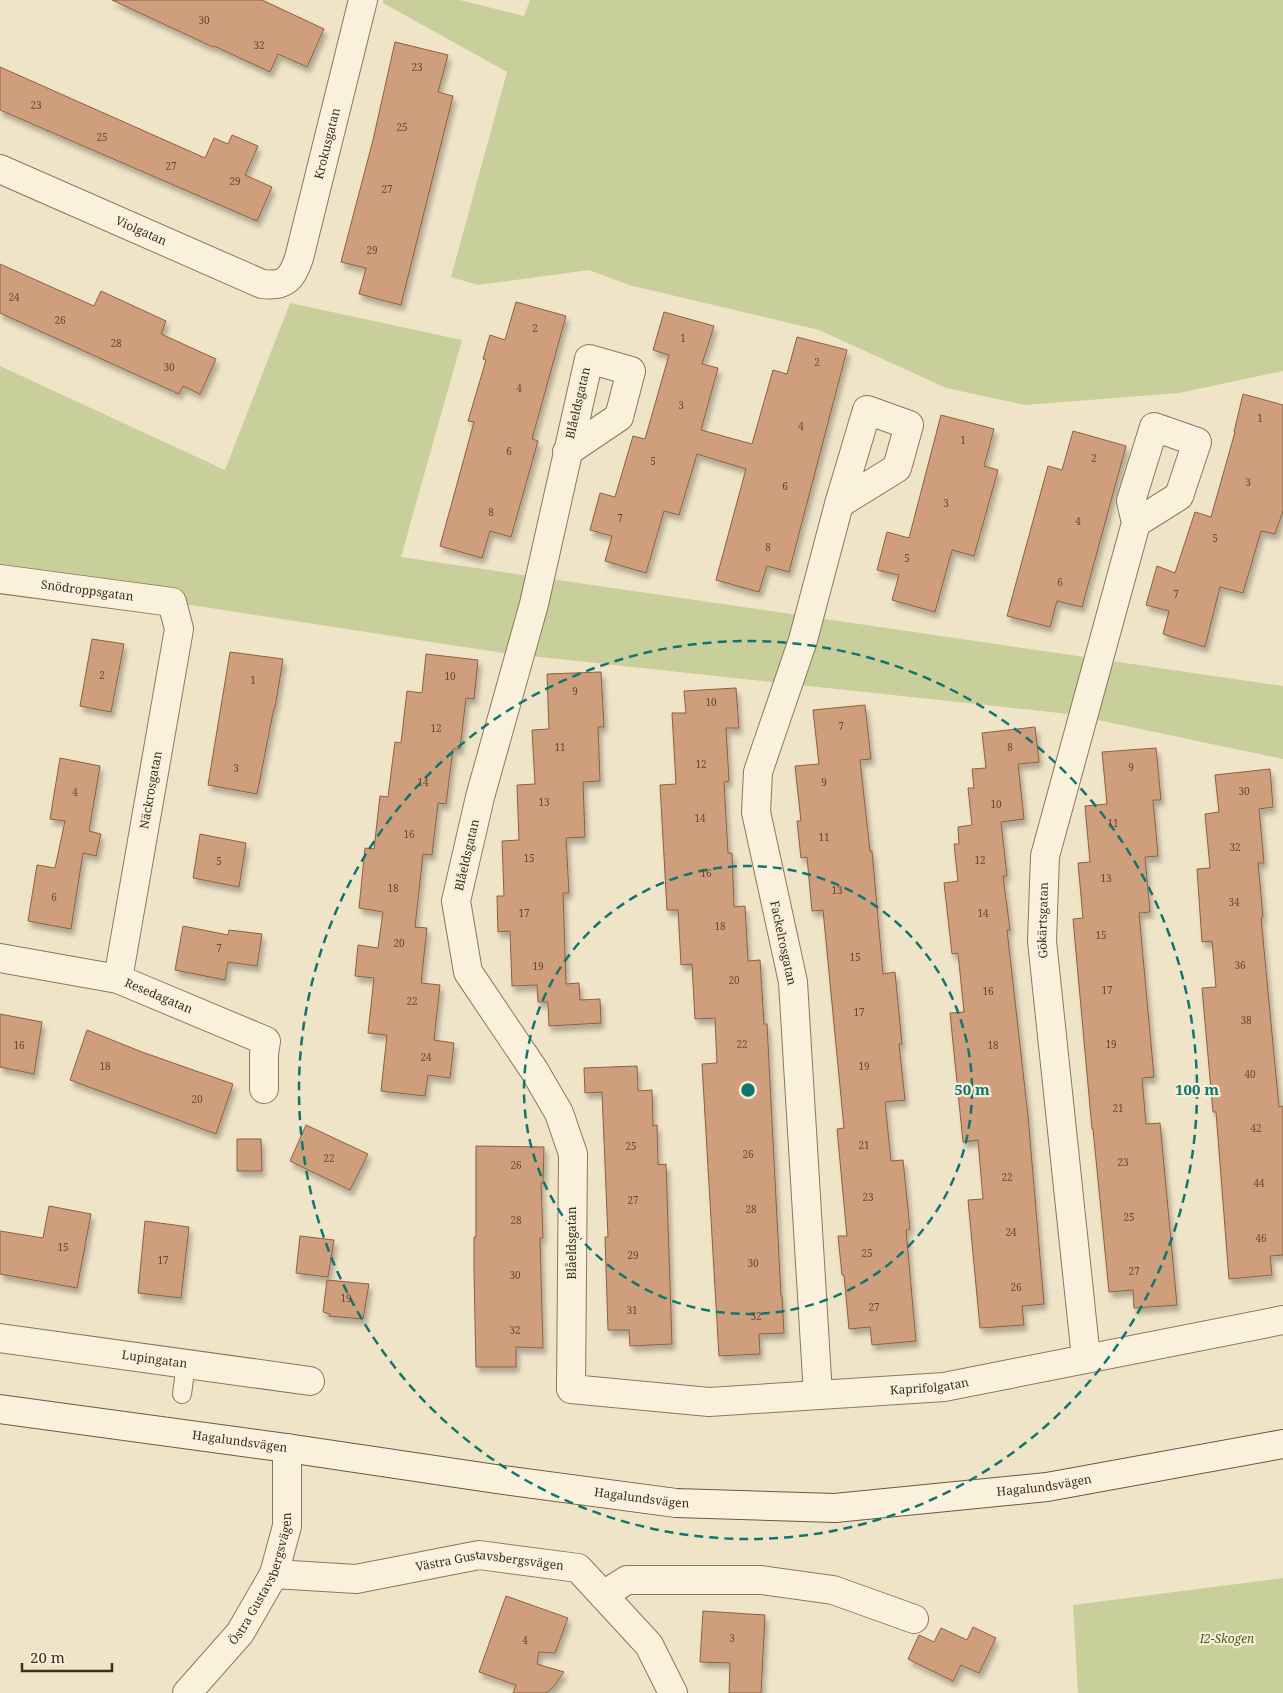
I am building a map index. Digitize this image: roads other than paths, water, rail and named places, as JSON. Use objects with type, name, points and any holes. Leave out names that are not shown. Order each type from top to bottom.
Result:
[{"type":"street","name":"Krokusgatan","points":[[284,283],[294,271],[298,258],[363,0]]},
{"type":"street","name":"Violgatan","points":[[0,169],[262,284],[274,286],[284,283]]},
{"type":"street","name":"Blåeldsgatan","points":[[567,452],[534,604],[480,798],[456,901],[468,972],[534,1070],[560,1113],[573,1154],[571,1389]]},
{"type":"street","name":"Fackelrosgatan","points":[[818,1395],[793,982],[756,812],[758,772],[803,640],[840,504]]},
{"type":"street","name":"Gökärtsgatan","points":[[1086,1358],[1042,941],[1045,856],[1136,523]]},
{"type":"street","name":"Snödroppsgatan","points":[[0,579],[172,602]]},
{"type":"street","name":"Näckrosgatan","points":[[118,979],[179,629],[172,602]]},
{"type":"street","name":"Resedagatan","points":[[0,958],[118,979],[266,1041],[264,1089]]},
{"type":"street","name":"Kaprifolgatan","points":[[571,1389],[709,1402],[944,1387],[1283,1320]]},
{"type":"street","name":"Lupingatan","points":[[0,1338],[310,1381]]},
{"type":"street","name":"Hagalundsvägen","points":[[0,1409],[676,1503],[835,1508],[1047,1487],[1283,1444]]},
{"type":"street","name":"Östra Gustavsbergsvägen","points":[[187,1693],[240,1633],[274,1574],[287,1526],[287,1448]]},
{"type":"street","name":"Västra Gustavsbergsvägen","points":[[274,1574],[356,1579],[479,1556],[578,1568],[649,1645],[674,1693]]},
{"type":"street","points":[[603,1595],[627,1580],[761,1580],[833,1590],[914,1619]]},
{"type":"lane","points":[[182,1394],[186,1364]]},
{"type":"park label","name":"I2-Skogen","points":[[1227,1639]]}]
